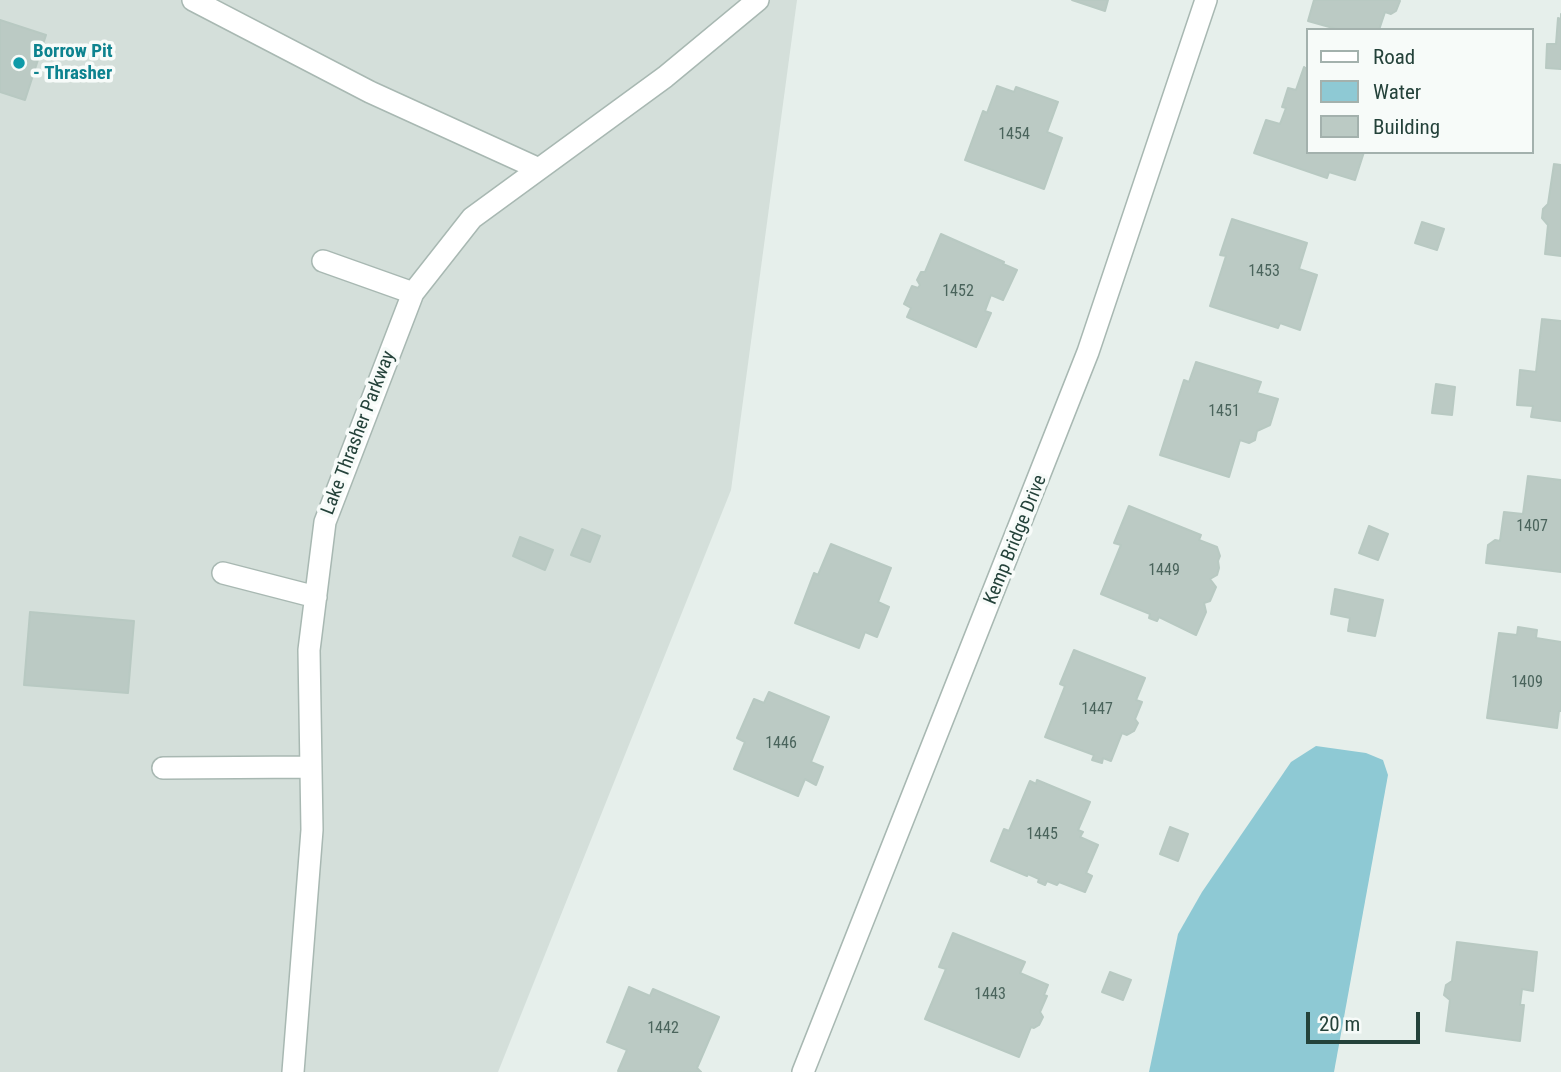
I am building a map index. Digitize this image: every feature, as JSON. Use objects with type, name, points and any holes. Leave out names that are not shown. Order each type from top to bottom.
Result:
[{"type":"street","points":[[193,0],[370,92],[539,169]]},
{"type":"street","name":"Lake Thrasher Parkway","points":[[293,1072],[312,830],[309,650],[325,522],[413,293],[472,218],[666,77],[758,0]]},
{"type":"street","name":"Kemp Bridge Drive","points":[[803,1072],[1088,352],[1206,0]]},
{"type":"street","points":[[323,261],[413,293]]},
{"type":"street","points":[[223,573],[316,597]]},
{"type":"street","points":[[163,768],[311,767]]},
{"type":"shaded area","points":[[0,0],[797,0],[731,490],[498,1072],[0,1072]]},
{"type":"water","points":[[1316,746],[1366,753],[1383,760],[1388,775],[1334,1072],[1149,1072],[1178,934],[1202,892],[1291,762]]},
{"type":"building","points":[[1072,0],[1108,0],[1105,11]]},
{"type":"building","points":[[1314,0],[1400,1],[1396,11],[1391,14],[1385,12],[1380,28],[1333,28],[1308,21]]},
{"type":"building","points":[[1558,18],[1561,19],[1561,69],[1546,68],[1547,44],[1556,44]]},
{"type":"building","name":"Borrow Pit - Thrasher","points":[[0,20],[46,35],[25,100],[0,92]]},
{"type":"building","points":[[1304,67],[1306,154],[1363,154],[1355,180],[1329,172],[1327,178],[1254,153],[1266,120],[1280,124],[1286,108],[1282,107],[1288,88],[1296,90]]},
{"type":"building","points":[[997,86],[1014,92],[1016,87],[1058,102],[1047,132],[1062,138],[1044,189],[965,160],[983,111],[987,113]]},
{"type":"building","points":[[1554,164],[1561,165],[1561,256],[1545,254],[1548,225],[1542,218],[1543,209],[1548,204]]},
{"type":"building","points":[[1232,219],[1307,243],[1299,269],[1317,275],[1300,330],[1280,323],[1278,328],[1210,306],[1226,256],[1220,255]]},
{"type":"building","points":[[1422,222],[1444,229],[1437,250],[1415,243]]},
{"type":"building","points":[[941,234],[1017,270],[1003,300],[991,295],[985,311],[991,313],[976,347],[907,317],[911,308],[904,304],[912,286],[918,288],[920,285],[917,280],[921,272],[925,272]]},
{"type":"building","points":[[1542,319],[1561,321],[1561,421],[1531,417],[1533,406],[1517,405],[1520,370],[1536,372]]},
{"type":"building","points":[[1196,362],[1261,382],[1257,393],[1278,399],[1270,425],[1257,431],[1255,440],[1249,443],[1240,440],[1229,477],[1160,455],[1184,380],[1189,382]]},
{"type":"building","points":[[1436,384],[1455,387],[1452,415],[1432,413]]},
{"type":"building","points":[[1528,476],[1561,480],[1561,572],[1486,563],[1488,545],[1495,540],[1500,541],[1504,512],[1523,514]]},
{"type":"building","points":[[1129,506],[1201,535],[1199,540],[1217,547],[1220,556],[1219,568],[1217,575],[1210,579],[1216,587],[1210,601],[1204,603],[1206,612],[1196,635],[1159,617],[1157,621],[1149,618],[1150,614],[1101,594],[1121,545],[1114,543]]},
{"type":"building","points":[[1369,526],[1388,534],[1378,560],[1359,553]]},
{"type":"building","points":[[582,529],[600,536],[590,562],[571,555]]},
{"type":"building","points":[[520,537],[553,550],[545,570],[513,556]]},
{"type":"building","points":[[831,544],[891,568],[878,602],[889,607],[877,637],[865,632],[859,648],[795,623],[814,573],[818,575]]},
{"type":"building","points":[[1335,589],[1383,600],[1375,636],[1348,631],[1350,618],[1331,614]]},
{"type":"building","points":[[30,612],[134,621],[128,693],[24,685]]},
{"type":"building","points":[[1518,627],[1537,630],[1536,638],[1561,642],[1561,711],[1557,728],[1487,718],[1499,633],[1517,635]]},
{"type":"building","points":[[1074,650],[1145,678],[1136,700],[1142,702],[1135,719],[1138,723],[1134,731],[1127,735],[1122,733],[1111,761],[1103,758],[1102,763],[1092,760],[1094,755],[1045,737],[1065,686],[1060,684]]},
{"type":"building","points":[[769,692],[829,717],[811,762],[823,767],[816,785],[805,779],[798,796],[734,769],[745,742],[737,738],[754,699],[764,703]]},
{"type":"building","points":[[1037,780],[1090,802],[1078,830],[1083,832],[1080,837],[1098,845],[1086,873],[1092,876],[1085,892],[1059,882],[1057,885],[1047,881],[1045,885],[1028,874],[1027,876],[991,861],[1004,829],[1009,831],[1030,781],[1036,784]]},
{"type":"building","points":[[1170,827],[1188,834],[1178,861],[1160,854]]},
{"type":"building","points":[[953,933],[1025,962],[1020,973],[1048,985],[1044,995],[1047,996],[1040,1012],[1043,1017],[1039,1025],[1031,1027],[1019,1057],[925,1019],[946,969],[939,967]]},
{"type":"building","points":[[1457,942],[1537,952],[1533,991],[1522,989],[1520,1005],[1524,1005],[1520,1041],[1446,1031],[1450,1000],[1444,995],[1446,985],[1452,981]]},
{"type":"building","points":[[1110,972],[1131,980],[1123,1000],[1102,992]]},
{"type":"building","points":[[629,987],[650,996],[653,989],[719,1017],[697,1068],[701,1072],[618,1071],[627,1050],[607,1042]]},
{"type":"place","name":"Borrow Pit - Thrasher","points":[[19,63]]}]
